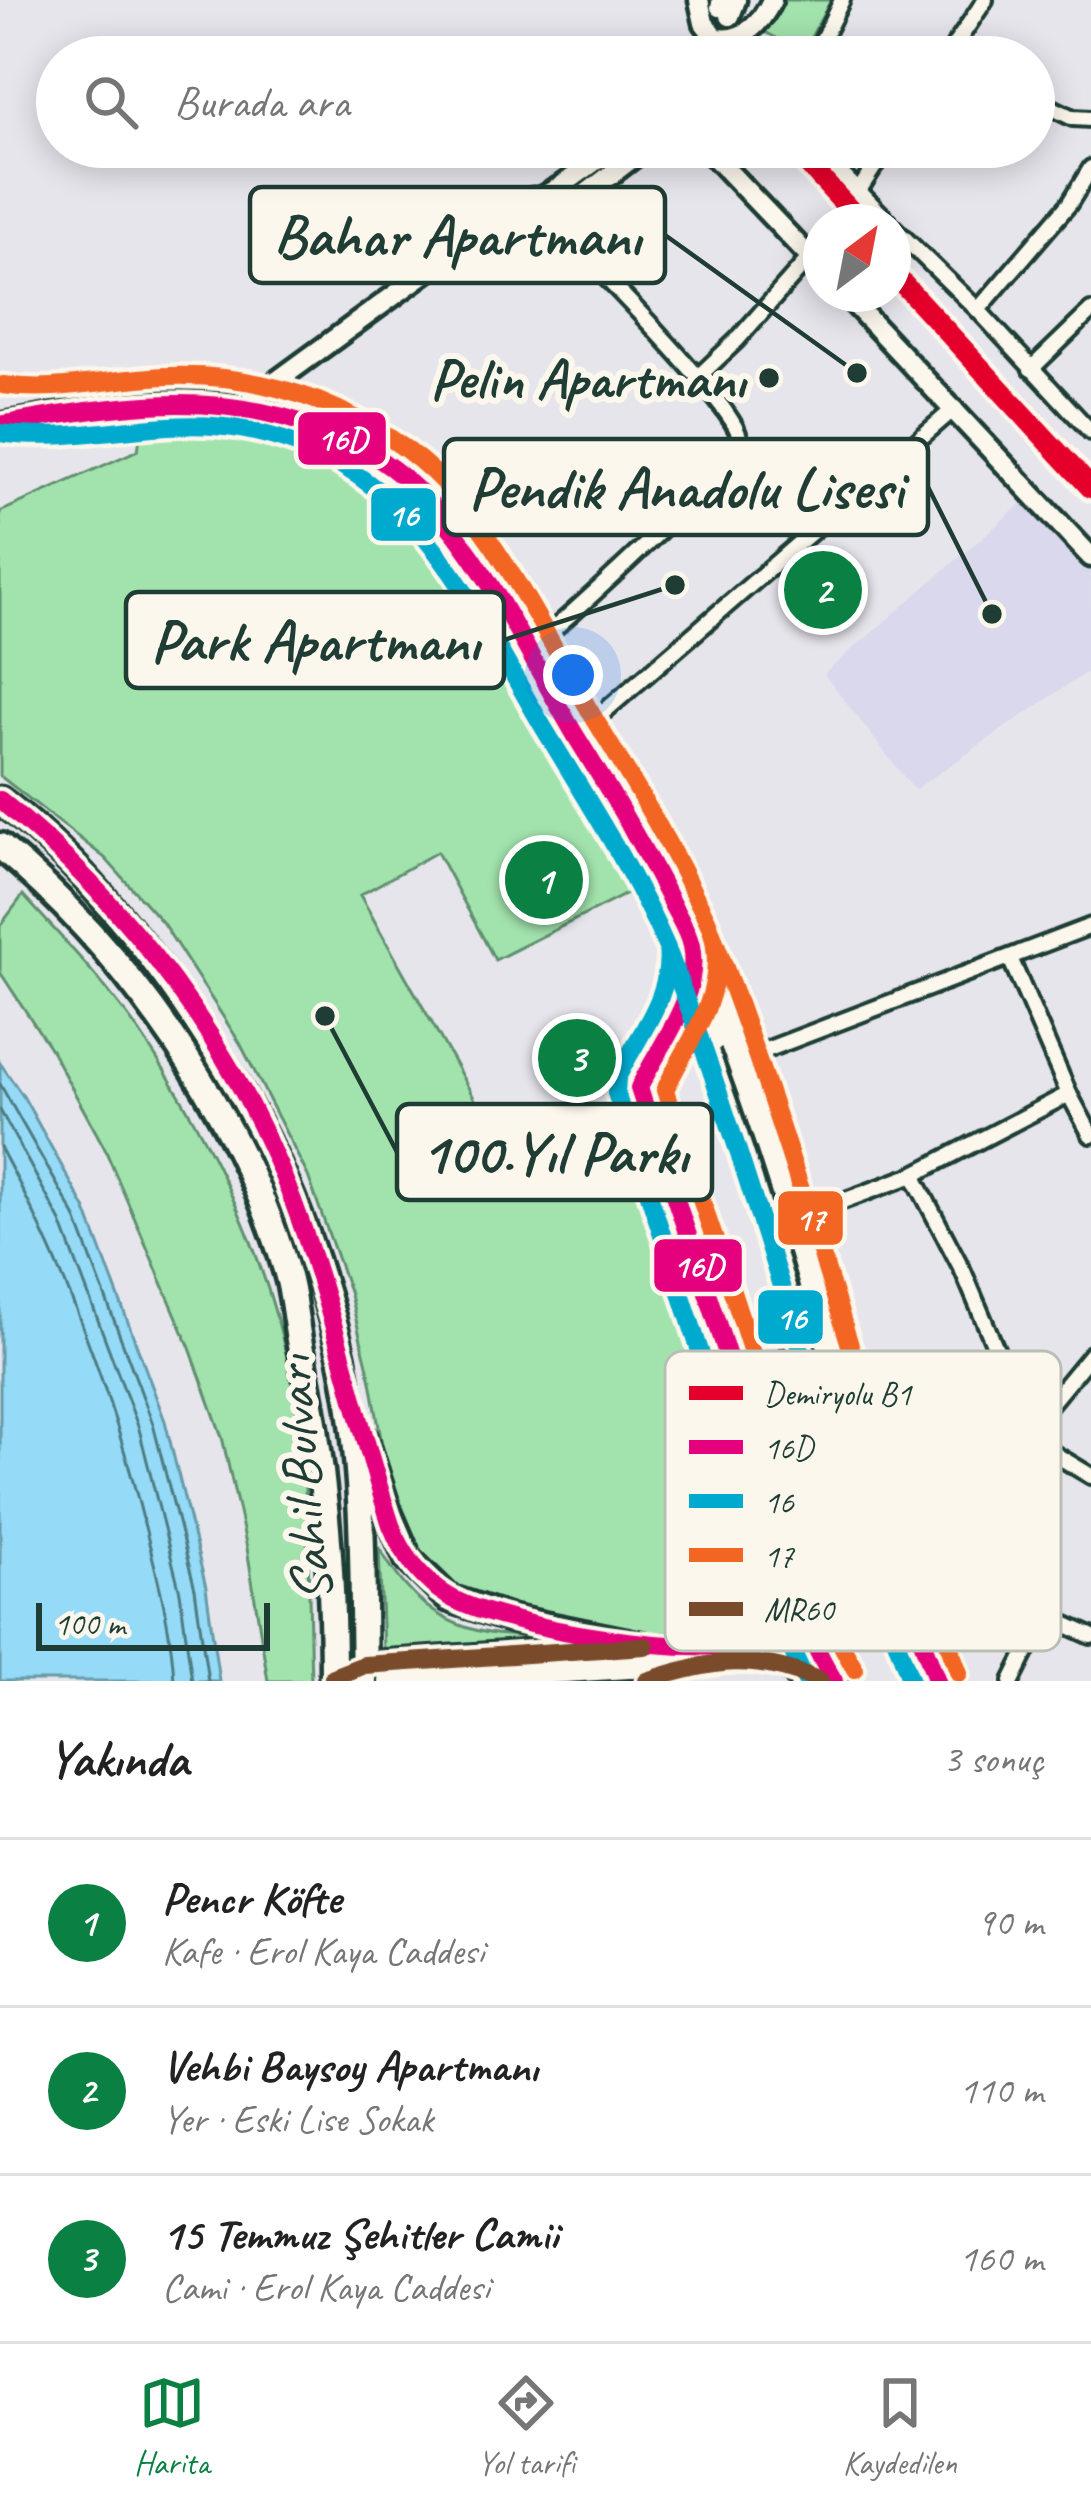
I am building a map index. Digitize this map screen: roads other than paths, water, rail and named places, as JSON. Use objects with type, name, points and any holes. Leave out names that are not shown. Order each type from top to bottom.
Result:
[{"type":"highway","name":"Sahil Bulvarı","points":[[0,800],[57,847],[98,890],[166,977],[230,1069],[279,1166],[313,1252],[349,1396],[360,1501],[350,1677]]},
{"type":"highway","name":"Sahil Bulvarı","points":[[0,846],[54,892],[138,994],[199,1077],[247,1165],[287,1274],[318,1432],[350,1677]]},
{"type":"highway","points":[[349,1396],[397,1539],[433,1587],[472,1609],[645,1646]]},
{"type":"highway","points":[[350,1677],[645,1646]]},
{"type":"highway","points":[[391,1681],[706,1660]]},
{"type":"highway","points":[[647,1681],[706,1660]]},
{"type":"main road","points":[[0,424],[161,400],[244,404],[340,437],[408,482],[456,536],[662,884],[737,1060],[829,1351]]},
{"type":"main road","points":[[0,409],[44,414]]},
{"type":"main road","points":[[691,947],[689,980],[640,1088],[725,1351]]},
{"type":"main road","points":[[671,1028],[697,1011],[720,1016]]},
{"type":"main road","points":[[671,1028],[683,1044],[710,1046],[720,1016]]},
{"type":"main road","points":[[645,1646],[665,1645]]},
{"type":"main road","points":[[817,1651],[834,1681]]},
{"type":"main road","points":[[925,1651],[937,1681]]},
{"type":"main road","points":[[706,1660],[754,1658],[820,1681]]},
{"type":"street","points":[[699,0],[701,16],[712,36]]},
{"type":"street","points":[[748,36],[772,0]]},
{"type":"street","points":[[824,36],[842,0]]},
{"type":"street","points":[[961,36],[985,0]]},
{"type":"street","points":[[738,36],[749,31]]},
{"type":"street","points":[[1055,109],[1073,118],[1091,119]]},
{"type":"street","points":[[244,404],[570,168]]},
{"type":"street","points":[[532,199],[586,168]]},
{"type":"street","points":[[532,199],[554,207],[574,203],[622,168]]},
{"type":"street","points":[[725,168],[803,250]]},
{"type":"street","points":[[835,168],[870,204]]},
{"type":"street","points":[[858,192],[873,168]]},
{"type":"street","points":[[978,310],[1069,204],[1091,168]]},
{"type":"street","points":[[528,651],[580,608],[733,453],[739,440],[738,426],[697,378],[532,199]]},
{"type":"street","points":[[911,244],[1091,432]]},
{"type":"street","points":[[697,378],[803,275]]},
{"type":"street","points":[[1031,369],[1091,311]]},
{"type":"street","points":[[862,312],[1091,556]]},
{"type":"street","points":[[576,736],[955,408]]},
{"type":"street","points":[[737,1060],[1091,926]]},
{"type":"street","points":[[1010,958],[1091,1135]]},
{"type":"street","points":[[789,1221],[914,1175],[1069,1094]]},
{"type":"street","points":[[914,1175],[997,1351]]},
{"type":"street","points":[[1061,1390],[1091,1354]]},
{"type":"street","points":[[1061,1460],[1091,1476]]},
{"type":"street","points":[[1087,1635],[1091,1616]]},
{"type":"street","points":[[1012,1681],[1027,1651]]},
{"type":"water","points":[[0,1063],[86,1210],[165,1421],[206,1587],[219,1681],[0,1681]]},
{"type":"tunnel","points":[[702,36],[720,7]]},
{"type":"tunnel","points":[[718,36],[730,16]]},
{"type":"rail line","name":"B1","points":[[811,168],[844,204]]},
{"type":"rail line","name":"B1","points":[[911,293],[1091,488]]},
{"type":"place","name":"Bahar Apartmanı","points":[[857,373]]},
{"type":"place","name":"Pelin Apartmanı","points":[[769,378]]},
{"type":"place","name":"Park Apartmanı","points":[[675,585]]},
{"type":"place","name":"Vehbi Baysoy Apartmanı","points":[[823,590]]},
{"type":"place","name":"Pendik Anadolu Lisesi","points":[[992,614]]},
{"type":"place","name":"Pencr Köfte","points":[[544,880]]},
{"type":"place","name":"100.Yıl Parkı","points":[[325,1016]]},
{"type":"place","name":"15 Temmuz Şehitler Camii","points":[[577,1058]]}]
